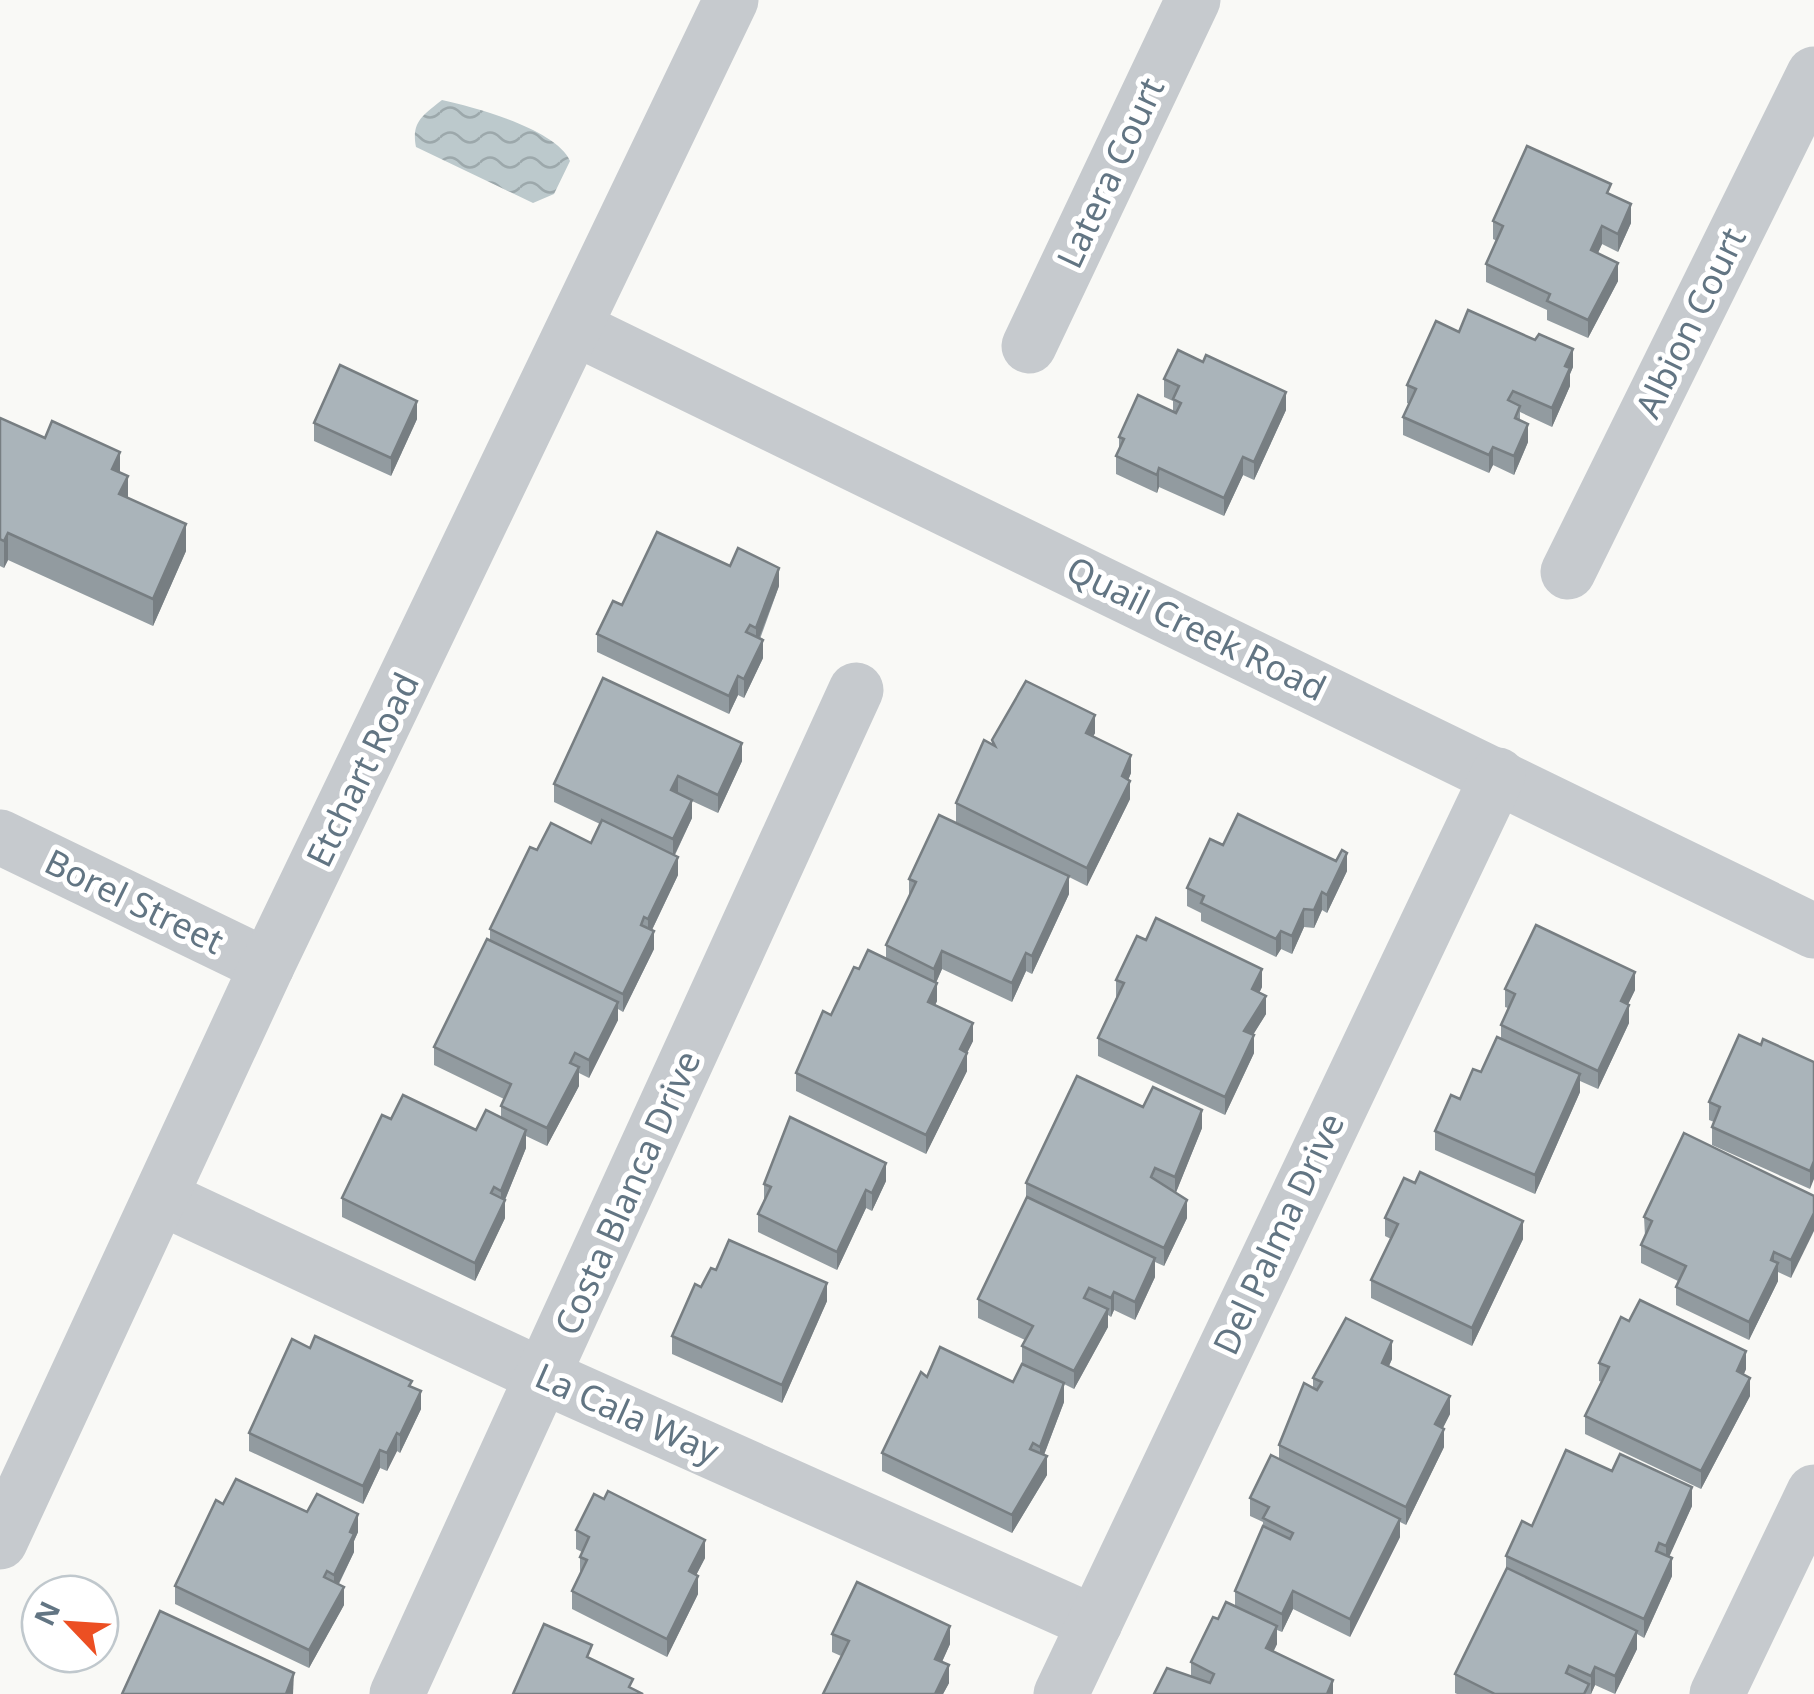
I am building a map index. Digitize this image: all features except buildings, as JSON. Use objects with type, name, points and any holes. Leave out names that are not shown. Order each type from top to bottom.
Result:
[{"type":"street","name":"Etchart Road","points":[[0,1542],[268,966],[577,329],[731,0]]},
{"type":"street","name":"Latera Court","points":[[1029,346],[1193,0]]},
{"type":"street","name":"Albion Court","points":[[1568,572],[1814,74]]},
{"type":"street","name":"Quail Creek Road","points":[[577,329],[1814,931]]},
{"type":"street","name":"Costa Blanca Drive","points":[[397,1694],[856,690]]},
{"type":"street","name":"Del Palma Drive","points":[[1061,1694],[1498,775]]},
{"type":"street","name":"Borel Street","points":[[0,837],[268,966]]},
{"type":"street","name":"La Cala Way","points":[[162,1198],[545,1377],[1095,1623]]},
{"type":"street","points":[[1717,1694],[1814,1492]]},
{"type":"water","points":[[442,100],[514,121],[549,139],[570,161],[554,194],[533,203],[416,147],[417,125]]}]
